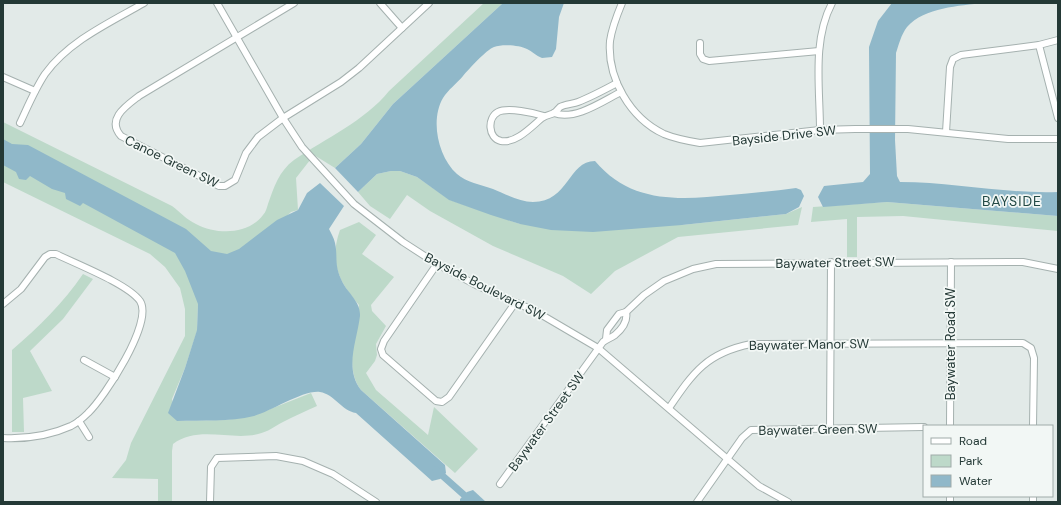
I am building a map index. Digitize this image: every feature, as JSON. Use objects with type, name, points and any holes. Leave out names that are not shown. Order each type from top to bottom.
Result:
[{"type":"street","points":[[20,123],[34,91],[46,73],[73,46],[144,3]]},
{"type":"street","name":"Bayside Boulevard SW","points":[[217,3],[283,118],[302,147],[354,204],[403,242],[437,264],[556,322],[598,348],[759,486],[788,502]]},
{"type":"street","points":[[237,38],[294,3]]},
{"type":"street","points":[[380,3],[402,28]]},
{"type":"street","points":[[283,118],[341,82],[359,68],[429,3]]},
{"type":"street","name":"Bayside Drive SW","points":[[622,3],[614,23],[610,42],[612,68],[617,83],[632,109],[647,122],[664,133],[682,140],[700,143],[820,130],[855,129],[908,129],[1008,139],[1058,139]]},
{"type":"street","points":[[820,130],[819,51],[823,24],[832,3]]},
{"type":"street","name":"Canoe Green SW","points":[[237,38],[128,105],[118,114],[116,121],[117,132],[121,136],[219,186],[225,186],[235,180],[246,153],[258,137],[283,118]]},
{"type":"street","points":[[946,132],[950,67],[953,59],[961,55],[1038,45],[1058,40]]},
{"type":"street","points":[[700,43],[700,54],[703,59],[709,61],[819,51]]},
{"type":"street","points":[[1038,45],[1058,118]]},
{"type":"street","points":[[3,77],[34,91]]},
{"type":"street","points":[[544,116],[509,110],[498,112],[492,118],[490,127],[493,135],[500,141],[508,142],[519,136],[544,116],[554,113],[560,107],[578,102],[617,83]]},
{"type":"street","points":[[554,113],[562,116],[578,112],[621,92]]},
{"type":"street","points":[[3,304],[21,289],[45,257],[50,254],[56,254],[129,291],[141,302],[142,320],[138,334],[115,377],[105,393],[88,414],[71,426],[31,438],[3,438]]},
{"type":"street","points":[[830,428],[831,262]]},
{"type":"street","name":"Baywater Street SW","points":[[606,339],[607,330],[619,314],[626,312],[644,295],[664,281],[693,269],[716,264],[831,262],[1023,262],[1058,269]]},
{"type":"street","name":"Baywater Road SW","points":[[950,425],[951,262]]},
{"type":"street","points":[[437,264],[384,341],[381,349],[383,355],[436,401],[442,402],[449,397],[515,303]]},
{"type":"street","name":"Baywater Street SW","points":[[500,484],[598,348],[606,339],[614,337],[624,325],[627,318],[626,312]]},
{"type":"street","name":"Baywater Manor SW","points":[[668,408],[696,371],[705,362],[728,350],[751,344],[831,342],[950,344],[1023,343],[1030,347],[1034,358],[1033,425]]},
{"type":"street","points":[[84,360],[115,377]]},
{"type":"street","points":[[79,421],[89,437]]},
{"type":"street","name":"Baywater Green SW","points":[[697,502],[742,438],[751,430],[923,427]]},
{"type":"street","points":[[210,502],[211,467],[217,458],[276,456],[303,461],[333,474],[376,502]]},
{"type":"green space","points":[[484,3],[503,3],[393,104],[361,144],[335,168],[314,155],[296,178],[298,210],[291,212],[198,304],[197,331],[185,368],[172,399],[177,421],[226,420],[255,415],[311,393],[317,406],[262,433],[248,436],[215,434],[193,435],[183,438],[173,444],[172,502],[158,502],[158,479],[112,478],[126,460],[131,443],[185,336],[185,309],[180,288],[165,267],[150,254],[3,182],[3,122],[172,206],[187,218],[204,228],[222,231],[241,230],[257,222],[264,214],[272,192],[281,174],[289,164],[369,111]]},
{"type":"green space","points":[[400,171],[417,177],[450,200],[520,224],[682,225],[786,214],[802,207],[798,225],[678,237],[615,271],[591,294],[563,276],[493,246],[430,211],[407,195],[390,219],[370,206],[358,192],[377,174]]},
{"type":"green space","points":[[887,202],[1058,216],[1058,231],[903,216],[857,217],[857,257],[847,257],[847,219],[811,222],[813,207]]},
{"type":"green space","points":[[359,222],[376,235],[362,254],[394,277],[371,305],[372,311],[386,326],[376,344],[377,355],[375,361],[366,373],[376,390],[428,435],[434,407],[478,449],[455,473],[361,390],[356,381],[353,371],[352,349],[359,305],[341,279],[335,251],[340,230]]},
{"type":"green space","points":[[83,274],[93,279],[63,319],[30,351],[52,391],[23,398],[24,432],[12,432],[12,350],[50,314]]},
{"type":"water","points":[[503,3],[564,3],[559,17],[556,49],[552,57],[542,58],[529,50],[520,47],[506,45],[494,47],[478,60],[445,95],[439,107],[437,117],[438,138],[450,167],[461,177],[518,199],[533,202],[545,200],[554,196],[579,167],[586,163],[595,161],[609,175],[624,185],[640,192],[657,196],[675,198],[711,197],[796,188],[801,190],[804,196],[799,207],[786,214],[682,225],[593,232],[551,230],[520,224],[491,215],[449,200],[417,177],[400,171],[377,174],[358,192],[335,168],[361,144],[393,104]]},
{"type":"water","points":[[892,3],[984,3],[933,11],[914,20],[903,33],[896,53],[895,140],[897,176],[900,182],[1018,191],[1058,192],[1058,216],[887,202],[823,207],[818,197],[824,186],[863,182],[870,174],[869,47],[878,21]]},
{"type":"water","points":[[3,139],[12,144],[28,145],[186,229],[211,251],[227,254],[239,249],[277,220],[298,210],[307,193],[320,183],[344,206],[329,229],[335,243],[339,274],[343,284],[356,301],[360,311],[352,364],[356,382],[361,390],[445,465],[446,473],[440,479],[432,481],[356,413],[346,409],[325,393],[320,392],[313,392],[296,397],[254,416],[245,418],[177,421],[168,413],[185,368],[197,330],[198,304],[185,271],[175,253],[83,203],[80,206],[66,199],[65,193],[52,189],[30,176],[26,180],[19,179],[16,172],[3,165]]},
{"type":"water","points":[[473,490],[486,502],[460,502],[460,499],[467,492]]},
{"type":"waterway","points":[[436,470],[472,502]]},
{"type":"district","name":"BAYSIDE","points":[[1012,201]]}]
